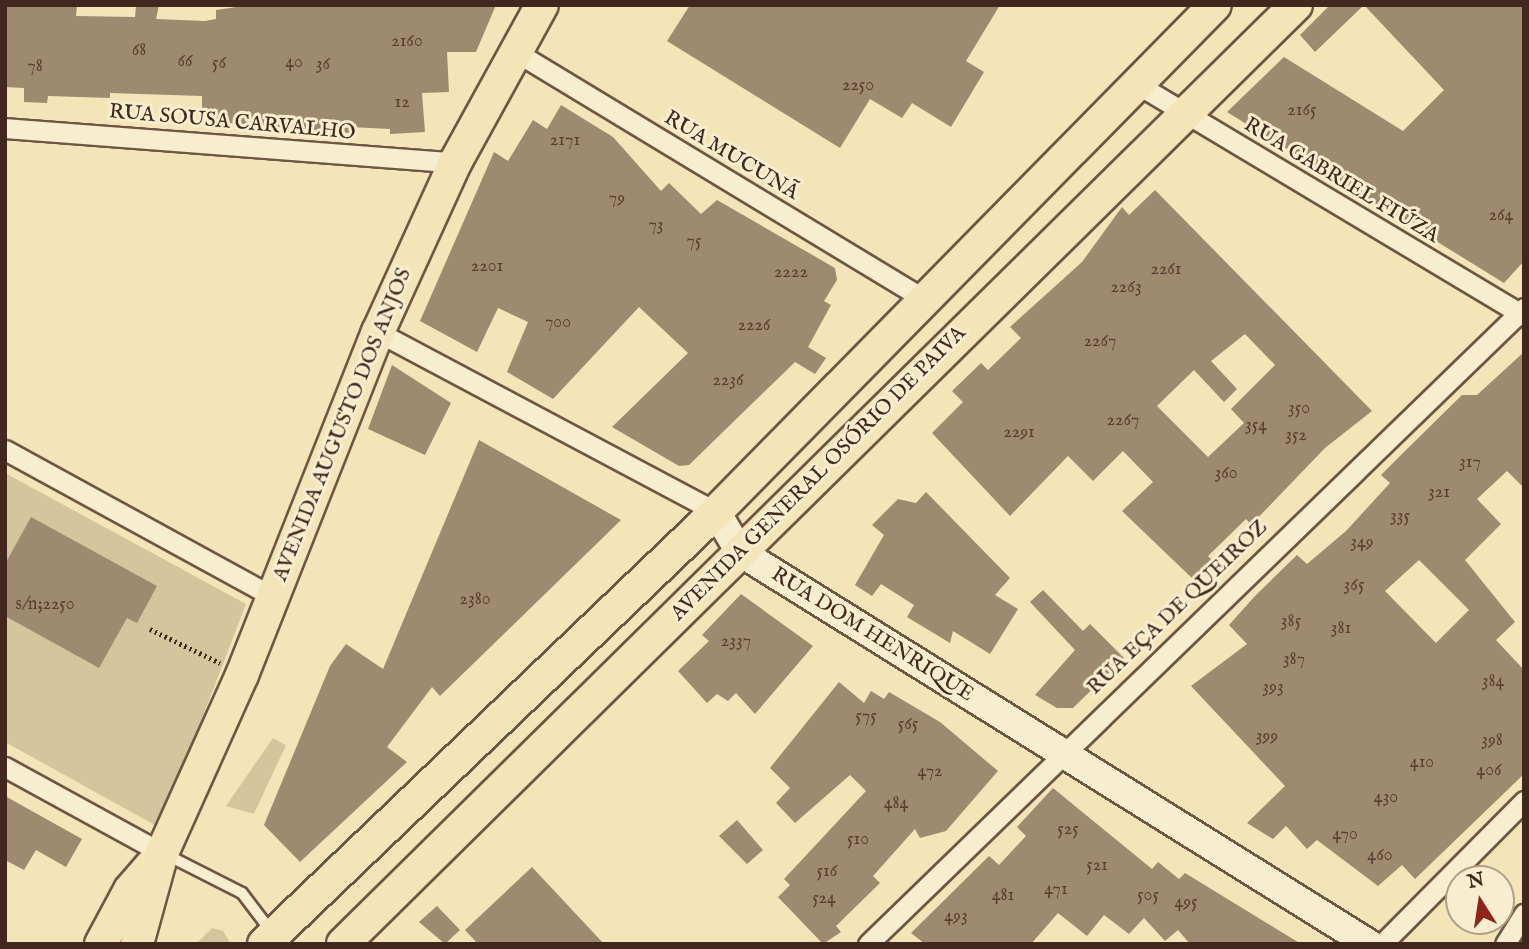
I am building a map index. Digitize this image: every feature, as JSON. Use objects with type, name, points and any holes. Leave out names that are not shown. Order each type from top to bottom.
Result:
[{"type":"main road","name":"AVENIDA AUGUSTO DOS ANJOS","points":[[137,944],[162,853],[242,675],[378,331],[455,163],[542,5]]},
{"type":"main road","points":[[269,939],[716,512],[922,298],[1215,5]]},
{"type":"main road","name":"AVENIDA GENERAL OSÓRIO DE PAIVA","points":[[343,944],[1296,5]]},
{"type":"main road","name":"AVENIDA AUGUSTO DOS ANJOS","points":[[101,944],[130,890],[162,853]]},
{"type":"street","name":"RUA MUCUNÃ","points":[[516,52],[922,298]]},
{"type":"street","name":"RUA GABRIEL FIÚZA","points":[[1137,84],[1522,313]]},
{"type":"street","name":"RUA SOUSA CARVALHO","points":[[5,128],[455,163]]},
{"type":"street","name":"RUA EÇA DE QUEIROZ","points":[[867,944],[1060,752],[1522,313]]},
{"type":"street","points":[[378,331],[716,512]]},
{"type":"street","points":[[5,450],[273,597]]},
{"type":"street","name":"RUA DOM HENRIQUE","points":[[716,512],[740,552],[1369,944]]},
{"type":"street","points":[[5,767],[162,853]]},
{"type":"street","points":[[1382,944],[1524,801]]},
{"type":"street","points":[[1505,944],[1524,914]]},
{"type":"lane","points":[[162,853],[242,893],[269,939]]},
{"type":"path","points":[[150,629],[242,675]]},
{"type":"shaded area","points":[[5,473],[246,604],[160,828],[5,742]]},
{"type":"shaded area","points":[[273,738],[286,745],[254,814],[226,806]]},
{"type":"shaded area","points":[[212,928],[223,931],[231,944],[196,944]]},
{"type":"building","points":[[5,5],[77,5],[76,16],[135,17],[136,5],[159,5],[156,19],[205,21],[216,19],[216,10],[251,5],[496,5],[476,52],[447,52],[449,92],[422,93],[425,132],[390,134],[390,129],[350,127],[350,133],[229,123],[202,114],[202,96],[110,93],[110,98],[48,96],[47,103],[24,102],[24,88],[5,87]]},
{"type":"building","points":[[690,5],[1000,5],[966,61],[984,72],[951,127],[912,103],[902,118],[870,99],[840,148],[667,41]]},
{"type":"building","points":[[1330,5],[1364,5],[1315,52],[1300,35]]},
{"type":"building","points":[[1364,5],[1524,5],[1524,261],[1504,283],[1227,112],[1284,57],[1403,131],[1444,90]]},
{"type":"building","points":[[561,105],[613,137],[661,191],[669,183],[701,214],[717,200],[835,268],[837,280],[824,301],[831,305],[808,347],[826,358],[815,374],[795,362],[689,465],[679,466],[612,427],[688,353],[639,307],[553,399],[507,372],[528,322],[498,308],[477,352],[420,321],[494,152],[508,161],[533,120],[547,129]]},
{"type":"building","points":[[1155,190],[1372,411],[1325,448],[1251,525],[1246,519],[1208,556],[1216,564],[1196,582],[1122,511],[1153,482],[1123,451],[1093,481],[1068,456],[1010,516],[932,433],[963,402],[952,391],[981,363],[988,370],[1021,338],[1010,327],[1082,262],[1122,207],[1129,215]],"holes":[[[1245,334],[1275,365],[1231,409],[1244,423],[1208,457],[1157,406],[1194,370],[1224,402],[1237,389],[1211,361]]]},
{"type":"building","points":[[1524,352],[1524,488],[1507,471],[1477,499],[1501,524],[1465,560],[1515,622],[1496,640],[1524,670],[1524,774],[1415,879],[1402,865],[1378,886],[1317,840],[1307,849],[1286,826],[1273,839],[1247,823],[1285,786],[1191,686],[1247,644],[1229,625],[1255,596],[1297,555],[1307,564],[1346,531],[1390,483],[1381,475],[1462,395],[1477,395]],"holes":[[[1419,560],[1469,610],[1436,643],[1385,591]]]},
{"type":"building","points":[[392,365],[451,403],[425,455],[368,429]]},
{"type":"building","points":[[479,440],[621,520],[440,696],[432,687],[387,747],[407,762],[300,862],[264,825],[330,666],[346,644],[383,669]]},
{"type":"building","points":[[926,492],[1010,578],[995,595],[1018,609],[990,654],[953,631],[950,643],[907,617],[914,605],[881,584],[872,596],[855,585],[884,535],[872,525],[898,499],[916,503]]},
{"type":"building","points":[[31,517],[157,586],[137,623],[127,618],[99,668],[5,616],[5,564]]},
{"type":"building","points":[[1043,590],[1083,631],[1090,624],[1124,658],[1073,708],[1057,708],[1035,695],[1075,650],[1030,602]]},
{"type":"building","points":[[741,594],[813,646],[755,714],[736,693],[728,701],[717,694],[707,703],[678,671],[709,641],[702,635]]},
{"type":"building","points":[[839,682],[864,703],[871,691],[884,699],[889,692],[940,722],[998,771],[946,831],[920,838],[915,829],[873,876],[880,883],[836,926],[841,932],[823,944],[778,897],[790,885],[784,879],[866,791],[850,775],[795,823],[776,803],[790,788],[770,768]]},
{"type":"building","points":[[1053,788],[1152,869],[1158,862],[1179,879],[1185,873],[1301,944],[1190,944],[1178,930],[1165,941],[1144,918],[1129,934],[1104,915],[1087,936],[1058,913],[1031,944],[925,944],[911,933],[989,856],[999,865],[1026,836],[1017,827]]},
{"type":"building","points":[[5,796],[82,839],[66,867],[36,850],[24,870],[5,860]]},
{"type":"building","points":[[737,820],[763,850],[747,864],[719,836]]},
{"type":"building","points":[[532,867],[604,944],[478,944],[465,930]]},
{"type":"building","points":[[437,906],[460,930],[445,944],[419,922]]}]
